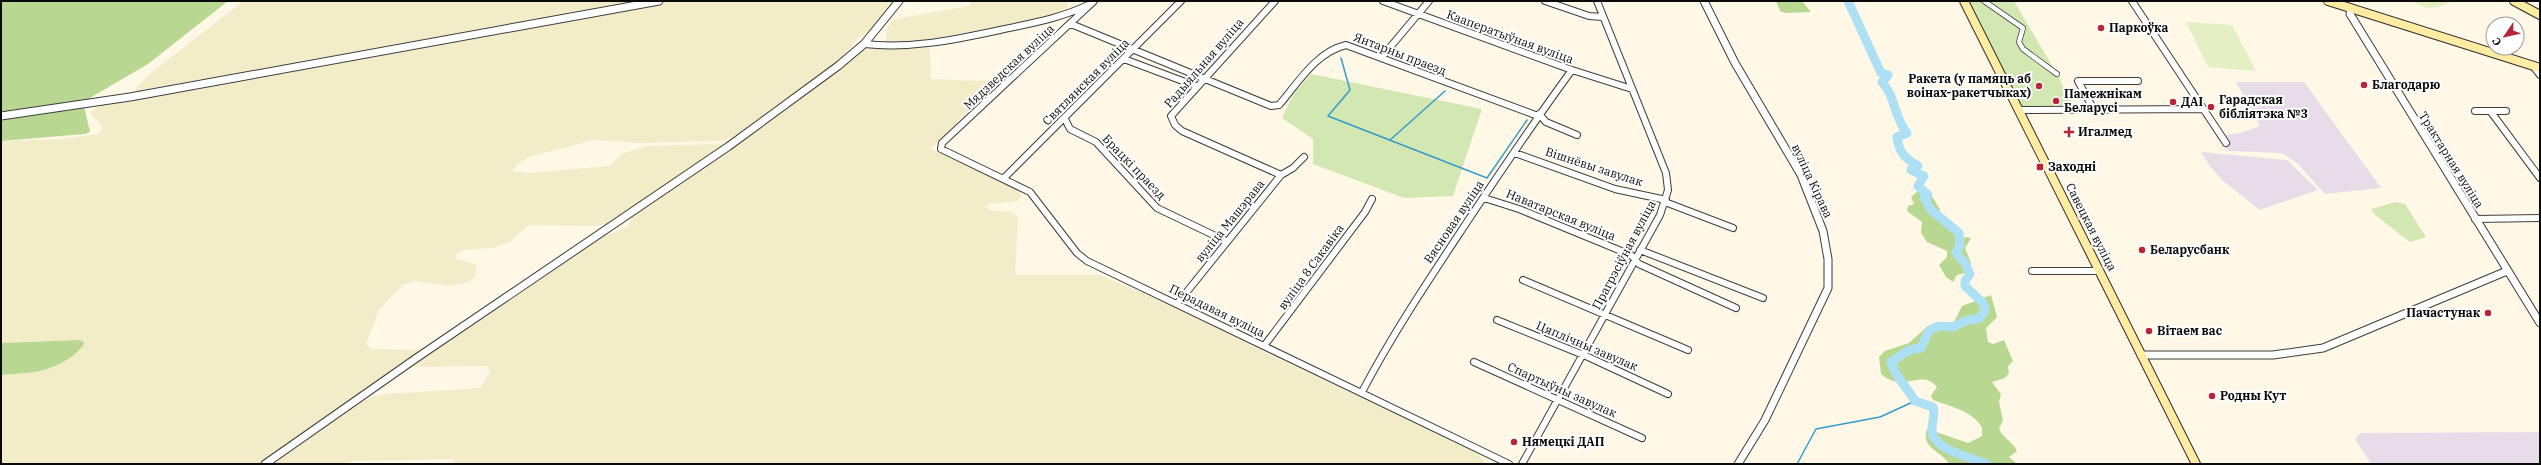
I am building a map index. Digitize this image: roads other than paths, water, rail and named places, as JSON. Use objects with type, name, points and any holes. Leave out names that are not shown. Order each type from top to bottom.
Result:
[{"type":"main road","name":"Савецкая вуліца","points":[[1964,1],[2196,464]]},
{"type":"main road","points":[[2328,1],[2537,67]]},
{"type":"main road","points":[[2514,1],[2540,15]]},
{"type":"street","points":[[1,116],[130,97],[659,1]]},
{"type":"street","points":[[265,464],[422,354],[729,146],[838,66],[864,44],[899,1]]},
{"type":"street","name":"Святлянская вуліца","points":[[1004,178],[1134,50],[1181,1]]},
{"type":"street","name":"Радыяльная вуліца","points":[[1275,1],[1204,77],[1172,114],[1171,118],[1175,125],[1182,131],[1281,175]]},
{"type":"street","name":"Кааператыўная вуліца","points":[[1383,1],[1572,70],[1632,89]]},
{"type":"street","points":[[1381,58],[1430,1]]},
{"type":"street","points":[[1545,1],[1589,16],[1603,17]]},
{"type":"street","name":"Прагрэсіўная вуліца","points":[[1522,464],[1635,260],[1665,201],[1668,182],[1666,172],[1597,1]]},
{"type":"street","name":"вуліца Кірава","points":[[1704,1],[1740,70],[1782,141],[1814,206],[1827,244],[1829,267],[1828,288],[1765,420],[1738,464]]},
{"type":"street","points":[[1984,1],[2023,28],[2019,42],[2023,49],[2057,74]]},
{"type":"street","points":[[2132,1],[2226,143]]},
{"type":"street","points":[[864,44],[892,46],[939,43],[1063,17],[1093,3]]},
{"type":"street","name":"Мядзведская вуліца","points":[[940,148],[942,143],[1093,3]]},
{"type":"street","name":"Трактарная вуліца","points":[[2351,8],[2350,14],[2385,74],[2540,322]]},
{"type":"street","points":[[1070,24],[1204,77]]},
{"type":"street","name":"Янтарны праезд","points":[[1204,77],[1275,107],[1280,104],[1316,62],[1338,46],[1346,45],[1539,115],[1546,122],[1577,135]]},
{"type":"street","points":[[1124,59],[1196,86]]},
{"type":"street","points":[[2537,67],[2540,75]]},
{"type":"street","name":"Вясновая вуліца","points":[[1362,392],[1384,350],[1484,198],[1516,153],[1539,115],[1572,70]]},
{"type":"street","points":[[2094,110],[2078,81],[2138,81]]},
{"type":"street","points":[[2018,110],[2203,109]]},
{"type":"street","points":[[2475,111],[2506,111]]},
{"type":"street","points":[[2491,112],[2540,178]]},
{"type":"street","points":[[1053,131],[1070,129],[1065,119]]},
{"type":"street","name":"Брацкі праезд","points":[[1070,129],[1096,142],[1138,190],[1157,208],[1226,241]]},
{"type":"street","name":"Перадавая вуліца","points":[[940,148],[1004,178],[1033,195],[1082,258],[1509,464]]},
{"type":"street","name":"Вішнёвы завулак","points":[[1516,153],[1615,189],[1665,201],[1733,228]]},
{"type":"street","name":"вуліца Машэрава","points":[[1177,304],[1226,241],[1281,175],[1293,168],[1304,157]]},
{"type":"street","name":"вуліца 8 Сакавіка","points":[[1264,346],[1365,212],[1372,198]]},
{"type":"street","name":"Наватарская вуліца","points":[[1484,198],[1631,255],[1639,264],[1682,282],[1736,308]]},
{"type":"street","points":[[2475,219],[2540,218]]},
{"type":"street","points":[[1640,250],[1689,271],[1762,298]]},
{"type":"street","points":[[1682,282],[1690,278],[1689,271]]},
{"type":"street","points":[[2032,271],[2100,271]]},
{"type":"street","points":[[2141,355],[2273,355],[2323,348],[2507,271]]},
{"type":"street","points":[[1523,280],[1688,350]]},
{"type":"street","name":"Цяплічны завулак","points":[[1497,320],[1668,394]]},
{"type":"street","name":"Спартыўны завулак","points":[[1474,362],[1642,438]]},
{"type":"waterway","points":[[1848,1],[1881,73],[1888,75],[1882,82],[1890,94],[1900,121],[1907,133],[1897,137],[1899,147],[1906,158],[1918,166],[1911,170],[1924,176],[1918,186],[1928,195],[1924,197],[1931,210],[1959,233],[1960,245],[1956,253],[1965,263],[1970,274],[1965,281],[1965,286],[1983,303],[1985,310],[1980,318],[1965,321],[1953,327],[1938,326],[1929,331],[1921,348],[1909,350],[1891,362],[1898,377],[1915,401],[1933,407],[1934,413],[1932,432],[1934,438],[1939,444],[1955,452],[1987,464]]},
{"type":"waterway","points":[[1341,58],[1350,90],[1328,116],[1487,178],[1527,120]]},
{"type":"waterway","points":[[1390,140],[1445,91]]},
{"type":"waterway","points":[[1797,464],[1816,429],[1880,417],[1915,401]]},
{"type":"place","name":"Паркоўка","points":[[2101,28]]},
{"type":"place","name":"Благодарю","points":[[2364,85]]},
{"type":"place","name":"Ракета (у памяць аб воінах-ракетчыках)","points":[[2039,86]]},
{"type":"place","name":"Памежнікам Беларусі","points":[[2056,101]]},
{"type":"place","name":"ДАІ","points":[[2173,102]]},
{"type":"place","name":"Гарадская бібліятэка №3","points":[[2211,107]]},
{"type":"place","name":"Игалмед","points":[[2069,132]]},
{"type":"place","name":"Заходні","points":[[2040,167]]},
{"type":"place","name":"Беларусбанк","points":[[2142,250]]},
{"type":"place","name":"Пачастунак","points":[[2488,313]]},
{"type":"place","name":"Вітаем вас","points":[[2149,331]]},
{"type":"place","name":"Родны Кут","points":[[2212,396]]},
{"type":"place","name":"Нямецкі ДАП","points":[[1514,442]]}]
